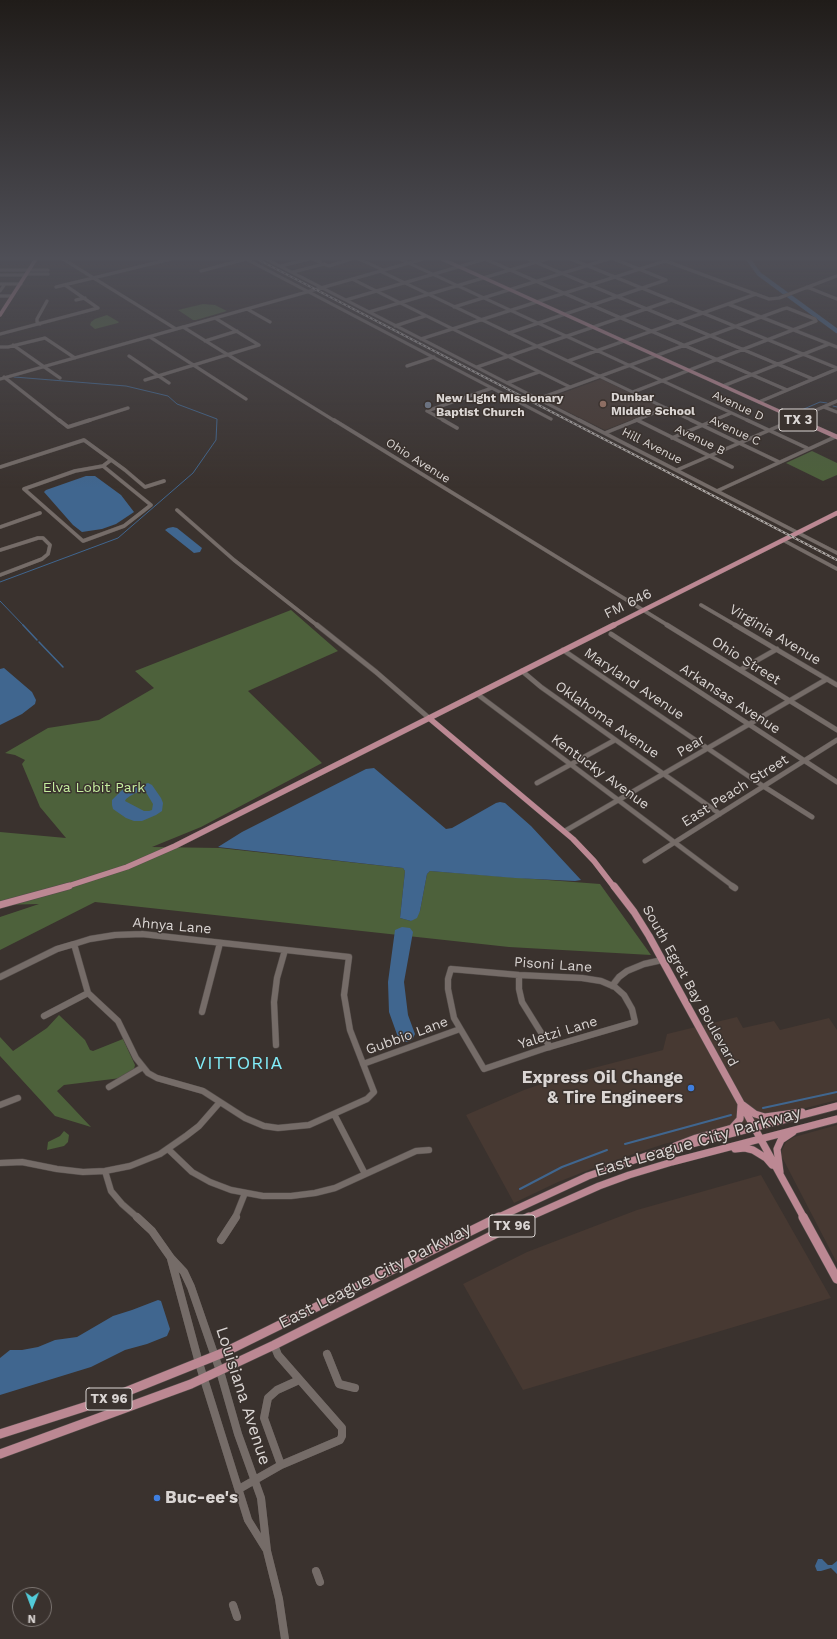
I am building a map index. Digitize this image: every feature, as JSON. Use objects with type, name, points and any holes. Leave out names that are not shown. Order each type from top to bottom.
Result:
[{"type":"main road","name":"TX 3","points":[[610,335],[837,436]]},
{"type":"main road","name":"FM 646","points":[[0,905],[69,886],[127,867],[176,846],[837,513]]},
{"type":"main road","name":"South Egret Bay Boulevard","points":[[429,718],[565,831],[594,861],[614,885],[638,918],[662,960],[837,1279]]},
{"type":"main road","points":[[741,1103],[755,1114],[765,1117],[817,1111]]},
{"type":"main road","points":[[668,1150],[679,1143],[732,1128],[737,1124],[740,1118],[741,1103]]},
{"type":"main road","name":"East League City Parkway","points":[[0,1434],[103,1401],[199,1363],[553,1191],[624,1163],[837,1106]]},
{"type":"main road","name":"East League City Parkway","points":[[0,1454],[89,1423],[220,1371],[571,1198],[629,1175],[837,1119]]},
{"type":"main road","points":[[781,1175],[778,1154],[779,1144],[797,1129]]},
{"type":"main road","points":[[715,1151],[745,1148],[753,1150],[766,1158],[781,1175]]},
{"type":"street","points":[[0,379],[155,335]]},
{"type":"street","name":"Ohio Avenue","points":[[196,335],[644,610]]},
{"type":"street","points":[[205,341],[223,335]]},
{"type":"street","points":[[145,380],[258,346],[244,335]]},
{"type":"street","points":[[392,335],[551,419]]},
{"type":"street","name":"Hill Avenue","points":[[414,335],[837,553]]},
{"type":"street","points":[[421,339],[432,335]]},
{"type":"street","points":[[465,335],[570,387]]},
{"type":"street","name":"Avenue C","points":[[514,335],[779,462]]},
{"type":"street","name":"Avenue D","points":[[563,335],[807,448]]},
{"type":"street","points":[[477,367],[571,335]]},
{"type":"street","points":[[568,361],[638,335]]},
{"type":"street","points":[[661,335],[787,390]]},
{"type":"street","points":[[538,399],[708,335]]},
{"type":"street","points":[[710,335],[814,379]]},
{"type":"street","points":[[757,335],[837,368]]},
{"type":"street","points":[[633,392],[779,335]]},
{"type":"street","points":[[807,335],[837,347]]},
{"type":"street","points":[[150,337],[246,399]]},
{"type":"street","points":[[0,347],[45,338],[75,358]]},
{"type":"street","points":[[723,386],[829,344]]},
{"type":"street","points":[[13,345],[42,367],[60,378]]},
{"type":"street","points":[[129,356],[169,383]]},
{"type":"street","points":[[407,366],[434,357]]},
{"type":"street","points":[[760,402],[837,368]]},
{"type":"street","points":[[508,383],[539,372]]},
{"type":"street","points":[[5,377],[68,427],[128,408]]},
{"type":"street","points":[[457,428],[427,411],[492,388]]},
{"type":"street","points":[[677,470],[837,401]]},
{"type":"street","points":[[824,407],[837,412]]},
{"type":"street","points":[[605,433],[666,408]]},
{"type":"street","points":[[672,438],[731,413]]},
{"type":"street","name":"Avenue B","points":[[637,420],[732,467]]},
{"type":"street","points":[[717,491],[807,448],[837,436]]},
{"type":"street","points":[[0,467],[84,440],[145,487],[164,480]]},
{"type":"street","points":[[103,466],[151,505],[124,526],[82,541],[24,489],[75,471],[103,466],[111,460]]},
{"type":"street","points":[[744,474],[748,476]]},
{"type":"street","points":[[177,510],[234,560],[376,672],[429,718]]},
{"type":"street","points":[[0,527],[40,513]]},
{"type":"street","points":[[0,550],[38,538],[43,538],[50,545],[48,554],[42,559],[0,575]]},
{"type":"street","points":[[782,540],[837,569]]},
{"type":"street","name":"Virginia Avenue","points":[[701,605],[837,685]]},
{"type":"street","name":"Ohio Street","points":[[644,610],[837,730]]},
{"type":"street","name":"Arkansas Avenue","points":[[611,634],[837,782]]},
{"type":"street","points":[[740,670],[778,649]]},
{"type":"street","name":"Maryland Avenue","points":[[563,650],[812,818]]},
{"type":"street","name":"Oklahoma Avenue","points":[[522,671],[615,740],[720,814]]},
{"type":"street","name":"Pear","points":[[565,831],[620,801],[827,679]]},
{"type":"street","name":"Kentucky Avenue","points":[[477,694],[735,888]]},
{"type":"street","points":[[537,783],[615,740]]},
{"type":"street","name":"East Peach Street","points":[[645,861],[837,740]]},
{"type":"street","name":"Ahnya Lane","points":[[0,977],[57,949],[115,935],[142,934],[349,957],[344,995],[350,1030],[363,1064]]},
{"type":"street","points":[[202,1012],[220,943]]},
{"type":"street","points":[[74,944],[88,993],[118,1021],[136,1058],[148,1073],[157,1078],[203,1092],[245,1118],[264,1126],[278,1128],[309,1124],[367,1100],[373,1094],[374,1087],[363,1064]]},
{"type":"street","points":[[276,1045],[274,1002],[277,978],[285,950]]},
{"type":"street","points":[[612,986],[619,977],[627,971],[644,964],[662,960]]},
{"type":"street","name":"Pisoni Lane","points":[[460,1030],[450,1005],[448,979],[451,969],[519,975],[582,978],[600,981],[612,986],[624,995],[635,1018]]},
{"type":"street","points":[[519,975],[519,989],[522,1002],[550,1047]]},
{"type":"street","points":[[44,1016],[88,993]]},
{"type":"street","name":"Yaletzi Lane","points":[[460,1030],[484,1069],[550,1047],[632,1024],[635,1022],[635,1018]]},
{"type":"street","name":"Gubbio Lane","points":[[363,1064],[460,1030]]},
{"type":"street","points":[[109,1087],[143,1067]]},
{"type":"street","points":[[0,1105],[18,1098]]},
{"type":"street","points":[[0,1163],[34,1164],[67,1171],[105,1171],[140,1163],[168,1149],[199,1126],[220,1102]]},
{"type":"street","points":[[334,1114],[365,1174]]},
{"type":"street","points":[[168,1149],[192,1172],[231,1190],[263,1196],[291,1196],[315,1193],[335,1188],[416,1151],[429,1150]]},
{"type":"street","name":"Louisiana Avenue","points":[[105,1171],[111,1191],[122,1204],[152,1231],[171,1258],[184,1272],[191,1287],[220,1371],[238,1434],[261,1498],[267,1551],[279,1599],[286,1639]]},
{"type":"street","points":[[221,1240],[237,1216],[245,1193]]},
{"type":"street","name":"Louisiana Avenue","points":[[171,1258],[199,1363],[248,1520],[267,1551]]},
{"type":"street","points":[[239,1489],[254,1479],[281,1465],[340,1440],[342,1436],[342,1428],[278,1355],[274,1345]]},
{"type":"street","points":[[327,1354],[338,1384],[355,1388]]},
{"type":"street","points":[[281,1465],[264,1418],[268,1398],[277,1390],[299,1380]]},
{"type":"street","points":[[316,1571],[320,1582]]},
{"type":"street","points":[[233,1605],[237,1617]]},
{"type":"shaded area","name":"Dunbar Middle School","points":[[601,379],[662,408],[605,430],[544,400]]},
{"type":"shaded area","points":[[737,1017],[743,1028],[774,1021],[780,1030],[829,1018],[837,1030],[837,1100],[664,1144],[604,1164],[558,1182],[514,1203],[466,1115],[524,1090],[570,1074],[663,1050],[667,1034]]},
{"type":"shaded area","points":[[837,1125],[837,1263],[782,1157],[782,1150],[786,1142],[794,1137]]},
{"type":"shaded area","points":[[761,1175],[831,1298],[523,1390],[463,1284],[527,1252],[637,1210]]},
{"type":"green space","points":[[812,451],[837,463],[837,475],[823,481],[786,463]]},
{"type":"green space","name":"Elva Lobit Park","points":[[291,610],[338,651],[248,691],[322,763],[201,827],[152,847],[220,848],[403,868],[405,871],[400,918],[411,921],[420,911],[427,874],[430,871],[600,884],[651,955],[509,947],[95,902],[0,950],[0,917],[39,904],[0,905],[0,832],[66,838],[40,807],[22,764],[25,760],[15,755],[5,753],[48,728],[99,720],[154,688],[135,671]]},
{"type":"green space","points":[[59,1015],[85,1040],[90,1050],[93,1051],[123,1039],[135,1065],[134,1069],[121,1078],[64,1085],[57,1091],[91,1127],[55,1116],[0,1056],[0,1037],[13,1051],[47,1028]]},
{"type":"green space","points":[[64,1131],[69,1135],[68,1142],[64,1146],[47,1150],[48,1142],[60,1136]]},
{"type":"water","points":[[86,476],[95,476],[121,495],[134,512],[116,524],[102,529],[82,532],[73,525],[44,492]]},
{"type":"water","points":[[173,527],[177,528],[202,548],[200,552],[194,553],[165,530]]},
{"type":"water","points":[[4,668],[32,692],[36,700],[35,704],[22,714],[0,725],[0,669]]},
{"type":"water","points":[[374,768],[446,829],[452,828],[496,803],[505,803],[531,826],[581,880],[515,878],[430,871],[427,874],[420,911],[417,918],[411,921],[400,918],[405,871],[403,868],[218,847],[242,832],[366,769]]},
{"type":"water","points":[[148,783],[152,785],[163,803],[162,811],[142,821],[134,821],[126,818],[113,809],[112,800],[130,785],[140,786]],"holes":[[[144,789],[153,804],[152,810],[144,811],[125,801],[130,796]]]},
{"type":"water","points":[[402,927],[410,928],[413,932],[404,982],[408,1015],[415,1034],[412,1040],[406,1042],[399,1040],[389,1012],[388,982],[395,930]]},
{"type":"water","points":[[158,1300],[161,1301],[170,1329],[167,1336],[147,1344],[125,1350],[91,1367],[0,1395],[0,1358],[10,1350],[22,1350],[38,1347],[55,1340],[77,1337],[113,1316]]},
{"type":"water","points":[[818,1559],[822,1559],[828,1565],[832,1565],[837,1561],[837,1574],[831,1568],[817,1571],[815,1566]]},
{"type":"waterway","points":[[0,582],[118,538],[193,473],[216,440],[217,419],[177,404],[168,396],[126,386],[14,377]]},
{"type":"waterway","points":[[797,412],[820,402],[827,403]]},
{"type":"waterway","points":[[833,406],[837,407]]},
{"type":"waterway","points":[[0,601],[24,626]]},
{"type":"waterway","points":[[23,625],[37,640]]},
{"type":"waterway","points":[[39,642],[63,667]]},
{"type":"waterway","points":[[763,1108],[837,1092]]},
{"type":"waterway","points":[[625,1144],[731,1115]]},
{"type":"waterway","points":[[520,1189],[562,1167],[607,1150]]},
{"type":"railway","points":[[404,335],[837,560]]},
{"type":"place","name":"Dunbar Middle School","points":[[603,404]]},
{"type":"place","name":"New Light Missionary Baptist Church","points":[[428,405]]},
{"type":"place","name":"Express Oil Change & Tire Engineers","points":[[691,1088]]},
{"type":"place","name":"Buc-ee's","points":[[157,1498]]},
{"type":"district","name":"VITTORIA","points":[[239,1064]]}]
